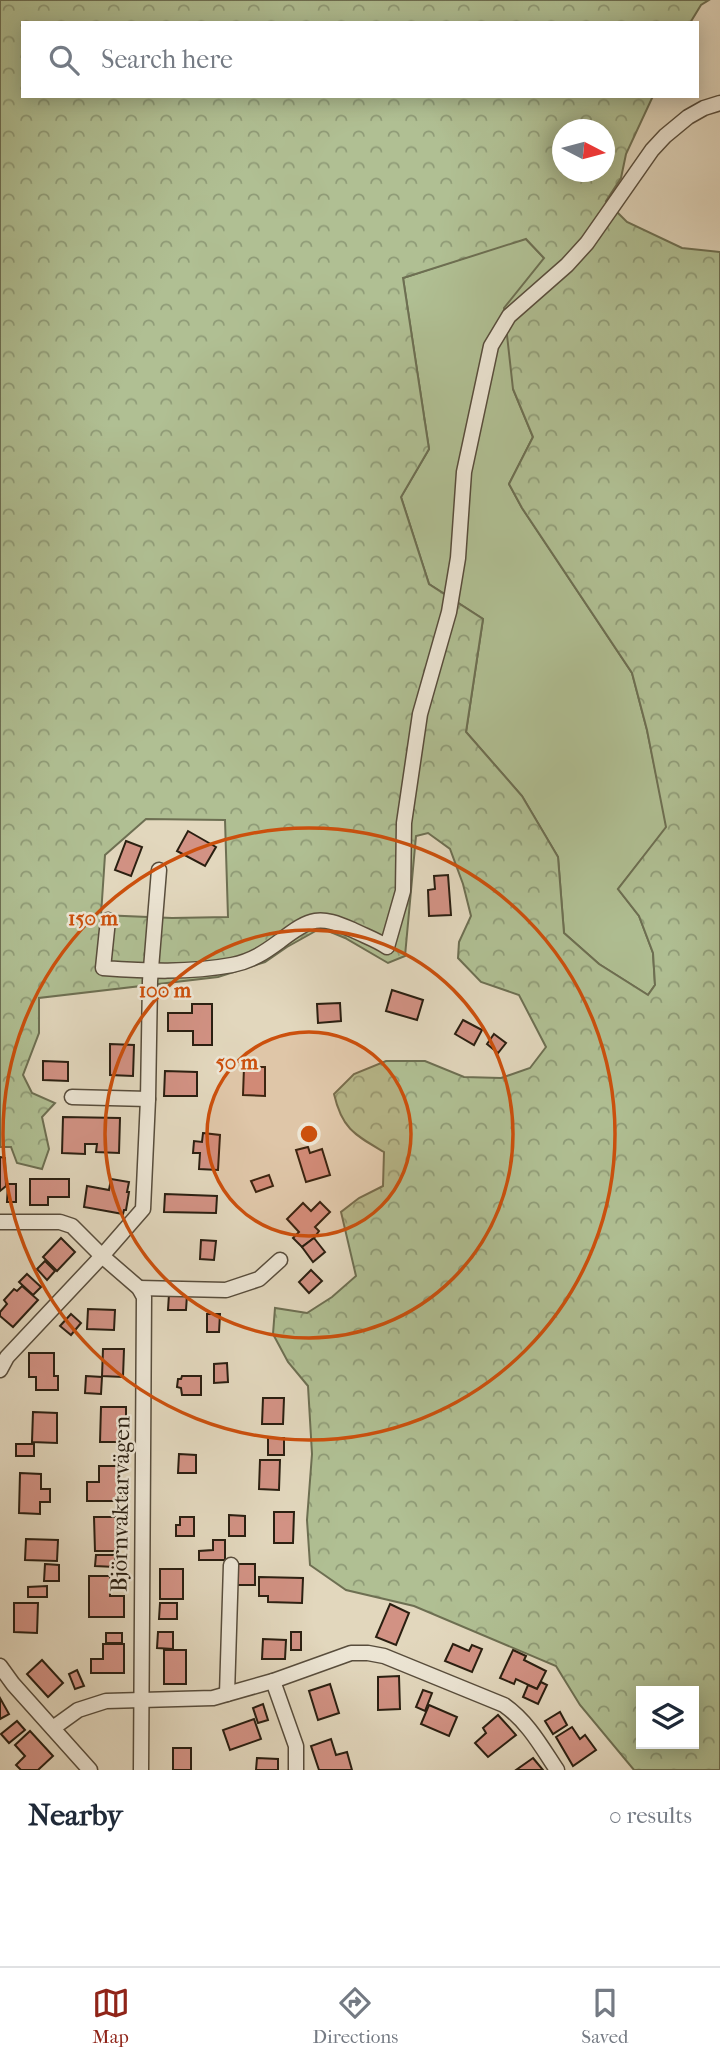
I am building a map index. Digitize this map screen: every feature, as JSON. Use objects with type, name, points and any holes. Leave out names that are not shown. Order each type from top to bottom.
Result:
[{"type":"street","points":[[108,920],[103,968],[182,971],[232,965],[270,950],[308,922],[321,919],[336,922],[387,947],[403,891],[404,823],[420,714],[449,612],[458,558],[464,472],[491,346],[509,316],[567,265],[587,243],[652,150],[665,136],[688,117],[720,103]]},
{"type":"street","points":[[0,1370],[7,1357],[143,1209],[150,971],[159,870]]},
{"type":"street","points":[[72,1097],[148,1098]]},
{"type":"street","points":[[0,1222],[60,1222],[72,1226],[139,1288],[226,1290],[259,1279],[280,1260]]},
{"type":"street","name":"Björnvaktarvägen","points":[[139,1288],[144,1297],[141,1770]]},
{"type":"street","points":[[227,1694],[231,1565]]},
{"type":"street","points":[[53,1728],[78,1710],[106,1701],[213,1698],[273,1681],[351,1653],[368,1653],[384,1656],[504,1705],[528,1726],[557,1770]]},
{"type":"street","points":[[0,1666],[90,1770]]},
{"type":"street","points":[[273,1681],[296,1746],[296,1770]]},
{"type":"green space","points":[[0,0],[709,0],[701,5],[691,21],[21,21],[21,98],[652,98],[626,154],[621,178],[606,201],[627,222],[682,248],[720,252],[720,1770],[634,1770],[580,1705],[556,1666],[414,1606],[346,1590],[310,1565],[307,1520],[312,1454],[308,1386],[288,1362],[273,1334],[275,1308],[307,1313],[332,1297],[356,1276],[341,1212],[359,1198],[383,1186],[384,1152],[351,1130],[341,1115],[334,1094],[354,1074],[386,1061],[425,1061],[464,1077],[501,1078],[530,1068],[546,1047],[519,995],[481,982],[458,958],[459,942],[471,916],[450,849],[428,833],[416,836],[405,956],[388,963],[345,938],[321,928],[265,962],[218,977],[39,998],[39,1033],[23,1075],[32,1093],[55,1103],[42,1117],[49,1149],[42,1169],[17,1163],[11,1147],[0,1147]],"holes":[[[526,239],[544,258],[504,308],[513,389],[533,437],[509,484],[522,508],[632,673],[647,730],[666,827],[618,889],[639,916],[653,953],[655,985],[648,995],[599,964],[564,933],[558,857],[522,796],[466,732],[483,619],[429,584],[401,497],[429,449],[403,278]],[[146,819],[225,820],[228,917],[101,915],[105,855]]]},
{"type":"green space","points":[[525,238],[544,258],[513,389],[533,437],[509,484],[522,508],[632,673],[667,827],[618,889],[639,916],[653,953],[655,985],[648,995],[599,964],[564,933],[558,857],[522,796],[466,732],[483,619],[429,584],[401,497],[429,449],[403,278]]},
{"type":"building","points":[[188,831],[216,847],[205,866],[177,851]]},
{"type":"building","points":[[126,841],[142,847],[131,876],[115,870]]},
{"type":"building","points":[[448,875],[451,915],[429,916],[428,890],[435,889],[434,876]]},
{"type":"building","points":[[392,990],[423,1000],[417,1020],[386,1011]]},
{"type":"building","points":[[340,1003],[341,1021],[318,1023],[317,1004]]},
{"type":"building","points":[[192,1004],[212,1004],[212,1045],[193,1045],[193,1031],[168,1031],[168,1013],[192,1013]]},
{"type":"building","points":[[463,1020],[482,1030],[474,1045],[455,1034]]},
{"type":"building","points":[[494,1034],[506,1043],[498,1053],[487,1044]]},
{"type":"building","points":[[110,1044],[134,1045],[133,1076],[110,1075]]},
{"type":"building","points":[[43,1061],[68,1062],[68,1081],[43,1080]]},
{"type":"building","points":[[244,1067],[265,1067],[265,1096],[243,1095]]},
{"type":"building","points":[[165,1071],[197,1072],[197,1096],[164,1096]]},
{"type":"building","points":[[63,1117],[120,1118],[119,1153],[96,1152],[97,1144],[85,1144],[85,1154],[62,1153]]},
{"type":"building","points":[[203,1133],[220,1135],[218,1170],[199,1169],[200,1153],[193,1153],[194,1141],[202,1142]]},
{"type":"building","points":[[308,1147],[310,1153],[322,1149],[330,1175],[306,1182],[296,1150]]},
{"type":"building","points":[[0,1157],[5,1158],[6,1186],[0,1191]]},
{"type":"building","points":[[269,1175],[273,1186],[256,1192],[251,1181]]},
{"type":"building","points":[[30,1179],[69,1179],[69,1197],[48,1197],[48,1205],[30,1205]]},
{"type":"building","points":[[111,1179],[129,1182],[126,1210],[123,1214],[84,1207],[87,1186],[109,1190]]},
{"type":"building","points":[[8,1184],[16,1184],[16,1202],[7,1202]]},
{"type":"building","points":[[165,1194],[217,1196],[216,1213],[164,1212]]},
{"type":"building","points":[[320,1202],[330,1212],[315,1227],[319,1231],[314,1238],[302,1247],[293,1238],[299,1232],[287,1219],[303,1203],[311,1211]]},
{"type":"building","points":[[61,1238],[75,1252],[57,1271],[43,1257]]},
{"type":"building","points":[[314,1238],[325,1252],[313,1262],[302,1247]]},
{"type":"building","points":[[201,1240],[216,1241],[214,1260],[200,1259]]},
{"type":"building","points":[[45,1261],[55,1271],[47,1280],[37,1269]]},
{"type":"building","points":[[311,1270],[322,1281],[309,1293],[299,1282]]},
{"type":"building","points":[[27,1274],[41,1287],[33,1295],[19,1282]]},
{"type":"building","points":[[22,1286],[38,1300],[13,1327],[0,1316],[0,1312],[7,1304],[4,1300],[14,1289],[17,1291]]},
{"type":"building","points":[[169,1294],[187,1295],[186,1310],[168,1310]]},
{"type":"building","points":[[88,1309],[115,1310],[114,1330],[87,1329]]},
{"type":"building","points":[[71,1314],[81,1323],[71,1335],[60,1326]]},
{"type":"building","points":[[207,1314],[220,1314],[219,1332],[207,1332]]},
{"type":"building","points":[[103,1349],[124,1349],[123,1377],[102,1376]]},
{"type":"building","points":[[29,1353],[54,1353],[54,1376],[58,1376],[58,1390],[36,1390],[36,1377],[29,1377]]},
{"type":"building","points":[[227,1363],[228,1382],[214,1383],[214,1364]]},
{"type":"building","points":[[86,1376],[102,1377],[101,1394],[85,1393]]},
{"type":"building","points":[[182,1376],[201,1376],[201,1395],[182,1395],[181,1388],[177,1387],[178,1379]]},
{"type":"building","points":[[263,1398],[284,1398],[283,1424],[262,1424]]},
{"type":"building","points":[[101,1407],[126,1407],[126,1426],[121,1426],[120,1442],[100,1442]]},
{"type":"building","points":[[33,1412],[57,1413],[57,1443],[32,1442]]},
{"type":"building","points":[[268,1438],[284,1438],[284,1455],[268,1455]]},
{"type":"building","points":[[16,1444],[34,1444],[34,1456],[16,1456]]},
{"type":"building","points":[[179,1454],[196,1455],[196,1473],[178,1473]]},
{"type":"building","points":[[260,1460],[280,1460],[279,1490],[259,1489]]},
{"type":"building","points":[[99,1466],[119,1466],[119,1481],[123,1481],[123,1501],[87,1501],[87,1482],[99,1482]]},
{"type":"building","points":[[20,1473],[41,1474],[41,1489],[50,1489],[50,1502],[40,1502],[40,1514],[19,1513]]},
{"type":"building","points":[[274,1512],[294,1512],[293,1543],[274,1543]]},
{"type":"building","points":[[229,1515],[245,1516],[245,1536],[229,1536]]},
{"type":"building","points":[[94,1517],[116,1517],[116,1551],[95,1551]]},
{"type":"building","points":[[180,1517],[194,1517],[194,1536],[176,1536],[176,1525],[180,1525]]},
{"type":"building","points":[[26,1539],[58,1540],[57,1561],[25,1560]]},
{"type":"building","points":[[213,1540],[225,1540],[225,1560],[199,1560],[199,1551],[213,1550]]},
{"type":"building","points":[[96,1555],[115,1555],[115,1567],[95,1566]]},
{"type":"building","points":[[45,1564],[59,1565],[59,1581],[44,1581]]},
{"type":"building","points":[[237,1564],[255,1564],[255,1585],[237,1585]]},
{"type":"building","points":[[160,1569],[183,1569],[183,1599],[160,1599]]},
{"type":"building","points":[[89,1576],[110,1576],[110,1596],[124,1596],[124,1617],[89,1617]]},
{"type":"building","points":[[259,1577],[303,1578],[302,1603],[268,1602],[268,1596],[259,1596]]},
{"type":"building","points":[[47,1586],[47,1597],[28,1597],[28,1587]]},
{"type":"building","points":[[14,1603],[38,1603],[37,1633],[14,1632]]},
{"type":"building","points":[[160,1603],[177,1603],[177,1619],[159,1619]]},
{"type":"building","points":[[390,1604],[409,1613],[396,1645],[376,1637]]},
{"type":"building","points":[[158,1632],[173,1632],[173,1649],[157,1648]]},
{"type":"building","points":[[291,1632],[301,1632],[301,1650],[291,1650]]},
{"type":"building","points":[[106,1633],[122,1633],[122,1643],[106,1643]]},
{"type":"building","points":[[263,1639],[286,1640],[285,1659],[262,1659]]},
{"type":"building","points":[[103,1644],[124,1644],[124,1673],[91,1673],[91,1659],[103,1659]]},
{"type":"building","points":[[453,1644],[469,1651],[472,1645],[482,1649],[472,1672],[445,1661]]},
{"type":"building","points":[[164,1650],[186,1650],[186,1684],[164,1684]]},
{"type":"building","points":[[513,1650],[526,1656],[524,1660],[546,1671],[537,1689],[516,1679],[514,1684],[500,1678]]},
{"type":"building","points":[[42,1660],[63,1683],[48,1697],[27,1674]]},
{"type":"building","points":[[77,1670],[84,1686],[75,1689],[69,1674]]},
{"type":"building","points":[[399,1676],[400,1709],[378,1710],[378,1677]]},
{"type":"building","points":[[541,1682],[547,1685],[538,1704],[523,1697],[528,1685],[537,1689]]},
{"type":"building","points":[[330,1684],[339,1713],[318,1720],[309,1691]]},
{"type":"building","points":[[423,1690],[432,1693],[425,1711],[416,1707]]},
{"type":"building","points":[[0,1698],[9,1714],[0,1719]]},
{"type":"building","points":[[263,1704],[268,1720],[258,1723],[253,1708]]},
{"type":"building","points":[[429,1705],[457,1717],[449,1736],[421,1724]]},
{"type":"building","points":[[560,1712],[567,1725],[553,1734],[545,1721]]},
{"type":"building","points":[[498,1715],[516,1735],[488,1757],[475,1743],[486,1733],[483,1728]]},
{"type":"building","points":[[254,1719],[261,1739],[230,1750],[223,1730]]},
{"type":"building","points":[[17,1721],[25,1730],[9,1743],[1,1734]]},
{"type":"building","points":[[572,1727],[580,1739],[585,1735],[596,1750],[573,1766],[556,1737]]},
{"type":"building","points":[[30,1731],[53,1756],[38,1770],[21,1770],[16,1765],[25,1756],[15,1745]]},
{"type":"building","points":[[331,1739],[336,1755],[347,1752],[352,1770],[319,1770],[311,1746]]},
{"type":"building","points":[[173,1748],[191,1748],[191,1770],[173,1770]]},
{"type":"building","points":[[257,1758],[278,1759],[278,1770],[256,1770]]},
{"type":"building","points":[[533,1758],[543,1770],[516,1770]]}]
